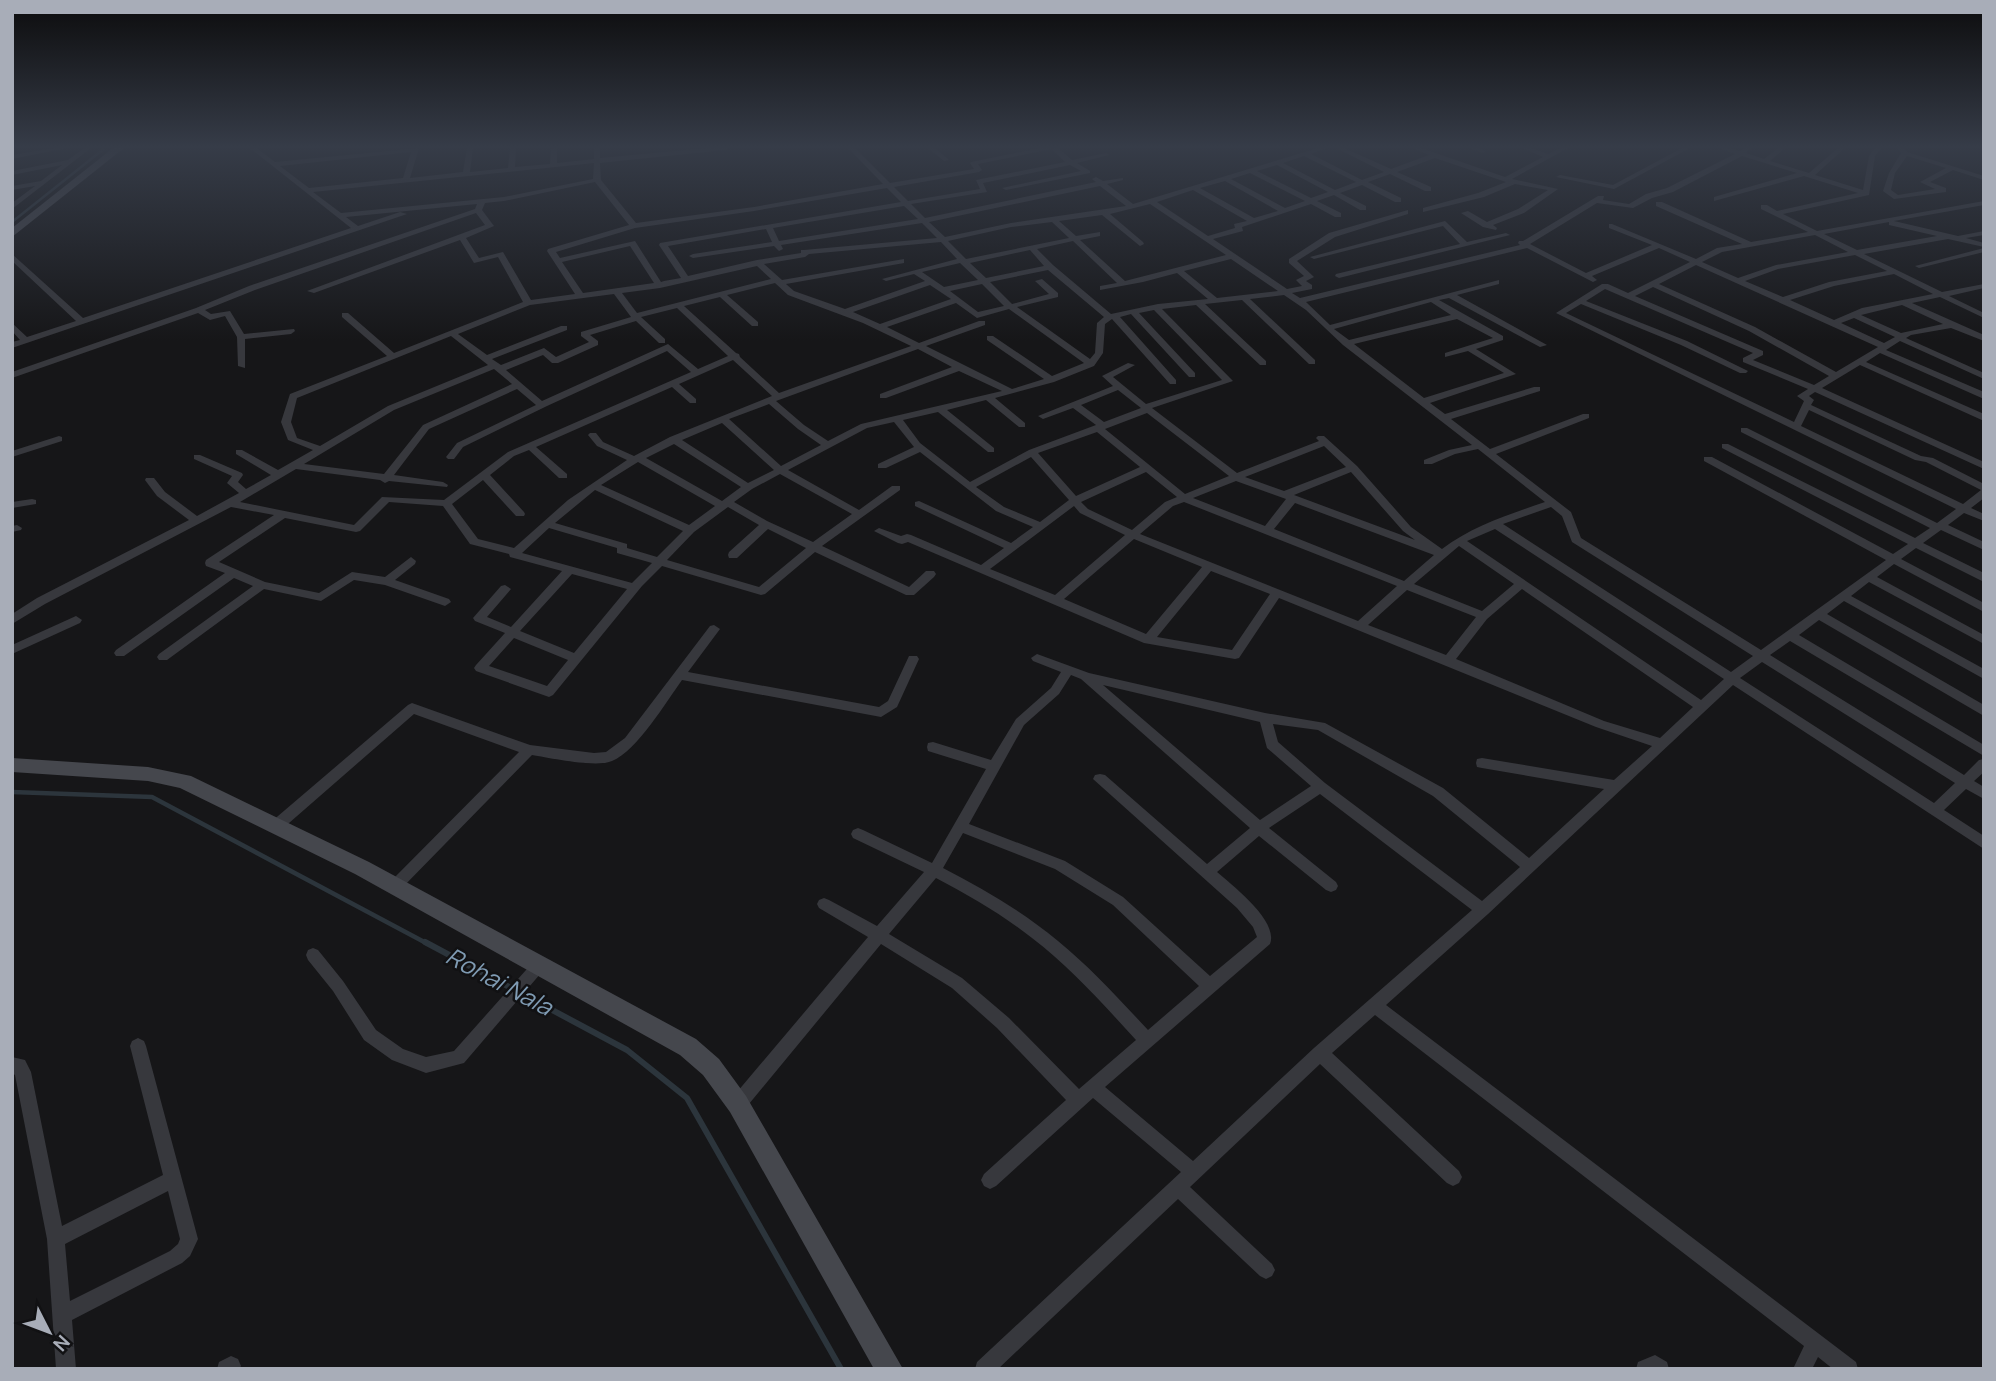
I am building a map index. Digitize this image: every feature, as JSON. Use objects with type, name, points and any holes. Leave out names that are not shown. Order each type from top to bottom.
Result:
[{"type":"street","points":[[12,234],[39,212]]},
{"type":"street","points":[[337,212],[357,229]]},
{"type":"street","points":[[340,215],[365,212]]},
{"type":"street","points":[[12,345],[407,212]]},
{"type":"street","points":[[12,376],[199,310],[252,288],[471,212]]},
{"type":"street","points":[[311,292],[489,226],[480,212]]},
{"type":"street","points":[[623,212],[634,226]]},
{"type":"street","points":[[580,295],[551,251],[634,226],[722,212]]},
{"type":"street","points":[[686,281],[663,245],[854,212]]},
{"type":"street","points":[[915,212],[1010,306],[1091,364]]},
{"type":"street","points":[[693,256],[959,212]]},
{"type":"street","points":[[1168,212],[1286,292],[1346,343],[1567,514],[1576,540],[1984,793]]},
{"type":"street","points":[[1238,212],[1253,221]]},
{"type":"street","points":[[1206,239],[1240,229],[1237,226],[1280,212]]},
{"type":"street","points":[[1333,212],[1338,215]]},
{"type":"street","points":[[570,569],[480,668],[549,692],[635,587],[690,530],[748,487],[864,426],[1011,392],[1091,364],[1099,353],[1101,323],[1111,316],[1309,287],[1300,280],[1310,277],[1292,261],[1307,249],[1332,236],[1404,212]]},
{"type":"street","points":[[1486,225],[1517,212]]},
{"type":"street","points":[[1299,302],[1525,245],[1578,212]]},
{"type":"street","points":[[1678,212],[1751,245]]},
{"type":"street","points":[[1629,296],[1720,250],[1933,212]]},
{"type":"street","points":[[320,449],[293,440],[286,422],[293,396],[528,303],[660,286],[757,262],[804,255],[804,252],[943,240],[1011,225],[1104,213],[1140,244]]},
{"type":"street","points":[[1465,213],[1605,286],[1739,341],[1735,343],[1760,353],[1746,360],[1984,466]]},
{"type":"street","points":[[1760,216],[1776,213],[1984,316]]},
{"type":"street","points":[[1054,220],[1123,284]]},
{"type":"street","points":[[1886,221],[1984,247]]},
{"type":"street","points":[[1314,257],[1445,223],[1464,244]]},
{"type":"street","points":[[769,226],[785,258]]},
{"type":"street","points":[[1612,226],[1834,323],[1984,396]]},
{"type":"street","points":[[886,279],[1097,233]]},
{"type":"street","points":[[1738,281],[1776,267],[1853,252],[1984,233]]},
{"type":"street","points":[[1339,276],[1506,235]]},
{"type":"street","points":[[461,237],[477,261],[500,254],[528,303]]},
{"type":"street","points":[[557,261],[632,243],[660,286]]},
{"type":"street","points":[[1586,276],[1659,245]]},
{"type":"street","points":[[1031,247],[1111,316],[1173,382]]},
{"type":"street","points":[[1919,266],[1984,247]]},
{"type":"street","points":[[12,256],[81,321]]},
{"type":"street","points":[[1103,288],[1232,256]]},
{"type":"street","points":[[494,364],[544,351],[555,361],[595,343],[584,334],[721,294],[901,261]]},
{"type":"street","points":[[757,262],[791,293],[883,326],[916,347],[1011,392]]},
{"type":"street","points":[[943,290],[1051,267]]},
{"type":"street","points":[[915,271],[977,315],[1055,295],[1039,281]]},
{"type":"street","points":[[1179,271],[1214,300]]},
{"type":"street","points":[[1783,300],[1832,284],[1894,272]]},
{"type":"street","points":[[845,312],[930,282]]},
{"type":"street","points":[[1328,328],[1496,282]]},
{"type":"street","points":[[1653,284],[1752,329],[1836,376]]},
{"type":"street","points":[[1605,286],[1560,313],[1984,518]]},
{"type":"street","points":[[1834,323],[1855,314],[1984,286]]},
{"type":"street","points":[[615,291],[636,317],[662,341]]},
{"type":"street","points":[[721,294],[755,324]]},
{"type":"street","points":[[1450,295],[1542,345]]},
{"type":"street","points":[[1243,297],[1312,362]]},
{"type":"street","points":[[883,326],[957,300]]},
{"type":"street","points":[[1433,300],[1500,338],[1448,355]]},
{"type":"street","points":[[1580,301],[1684,343],[1743,371]]},
{"type":"street","points":[[1198,302],[1263,363]]},
{"type":"street","points":[[1905,303],[1984,338]]},
{"type":"street","points":[[678,305],[736,356],[801,427],[828,445]]},
{"type":"street","points":[[969,487],[1031,452],[1227,381],[1156,308]]},
{"type":"street","points":[[199,310],[210,317],[227,313],[241,337],[242,366]]},
{"type":"street","points":[[1134,312],[1192,374]]},
{"type":"street","points":[[1855,314],[1984,376]]},
{"type":"street","points":[[345,315],[394,357]]},
{"type":"street","points":[[1346,343],[1458,316]]},
{"type":"street","points":[[516,552],[567,505],[636,459],[673,439],[774,398],[982,323]]},
{"type":"street","points":[[1797,427],[1810,400],[1802,396],[1901,337],[1952,325]]},
{"type":"street","points":[[12,326],[25,340]]},
{"type":"street","points":[[12,620],[41,601],[230,503],[391,408],[494,364],[564,328]]},
{"type":"street","points":[[241,337],[291,331]]},
{"type":"street","points":[[452,333],[494,364],[541,405]]},
{"type":"street","points":[[990,338],[1051,380]]},
{"type":"street","points":[[451,457],[460,445],[668,347],[696,372]]},
{"type":"street","points":[[1422,402],[1511,374],[1469,348]]},
{"type":"street","points":[[230,503],[356,529],[386,499],[446,503],[511,454],[736,356]]},
{"type":"street","points":[[1860,362],[1984,418]]},
{"type":"street","points":[[1131,365],[1107,376],[1236,477],[1442,554]]},
{"type":"street","points":[[883,396],[958,368]]},
{"type":"street","points":[[673,383],[693,401]]},
{"type":"street","points":[[384,480],[426,427],[517,385]]},
{"type":"street","points":[[1043,416],[1120,386]]},
{"type":"street","points":[[1443,418],[1537,389]]},
{"type":"street","points":[[989,398],[1021,425]]},
{"type":"street","points":[[1074,404],[1184,498],[1483,616]]},
{"type":"street","points":[[984,1369],[1192,1171],[1320,1053],[1483,910],[1731,680],[1984,491],[1929,460],[1918,458],[1807,406]]},
{"type":"street","points":[[941,409],[991,450]]},
{"type":"street","points":[[1428,462],[1452,452],[1484,450],[1586,416]]},
{"type":"street","points":[[722,418],[780,470],[859,514]]},
{"type":"street","points":[[897,419],[920,447],[969,487],[1000,509],[1041,526]]},
{"type":"street","points":[[1744,430],[1984,547]]},
{"type":"street","points":[[593,435],[600,444],[910,592],[930,574]]},
{"type":"street","points":[[12,454],[59,439]]},
{"type":"street","points":[[673,439],[748,487]]},
{"type":"street","points":[[1056,600],[1169,504],[1323,440],[1353,468],[1408,529],[1442,554]]},
{"type":"street","points":[[530,446],[563,476]]},
{"type":"street","points":[[1725,446],[1984,578]]},
{"type":"street","points":[[882,466],[920,447]]},
{"type":"street","points":[[239,452],[277,474]]},
{"type":"street","points":[[1031,452],[1084,511],[1133,535],[1600,724],[1662,744]]},
{"type":"street","points":[[197,457],[238,475],[232,483],[245,493]]},
{"type":"street","points":[[1708,459],[1984,608]]},
{"type":"street","points":[[292,466],[384,480],[443,485]]},
{"type":"street","points":[[982,570],[1076,500],[1147,468]]},
{"type":"street","points":[[1266,532],[1289,497],[1353,468]]},
{"type":"street","points":[[484,475],[520,514]]},
{"type":"street","points":[[150,480],[161,494],[196,520]]},
{"type":"street","points":[[594,486],[690,530]]},
{"type":"street","points":[[547,524],[623,546],[621,550],[658,563],[761,591],[815,546],[896,488]]},
{"type":"street","points":[[12,505],[32,502]]},
{"type":"street","points":[[446,503],[474,542],[516,552]]},
{"type":"street","points":[[1359,626],[1459,541],[1494,524],[1553,503]]},
{"type":"street","points":[[919,504],[1012,548]]},
{"type":"street","points":[[282,515],[210,563],[261,585],[321,597],[352,576],[387,581],[445,602]]},
{"type":"street","points":[[733,555],[767,524]]},
{"type":"street","points":[[1494,524],[1984,843]]},
{"type":"street","points":[[879,531],[902,541],[907,537],[1148,640],[1235,656],[1276,594]]},
{"type":"street","points":[[1459,541],[1702,707]]},
{"type":"street","points":[[516,552],[514,554],[635,587]]},
{"type":"street","points":[[387,581],[411,561]]},
{"type":"street","points":[[1148,640],[1208,567]]},
{"type":"street","points":[[120,653],[233,572]]},
{"type":"street","points":[[1868,577],[1984,640]]},
{"type":"street","points":[[1448,661],[1483,616],[1521,584]]},
{"type":"street","points":[[163,657],[261,585]]},
{"type":"street","points":[[505,589],[479,618],[576,659]]},
{"type":"street","points":[[1843,596],[1984,675]]},
{"type":"street","points":[[1818,614],[1984,711]]},
{"type":"street","points":[[12,650],[76,620]]},
{"type":"street","points":[[276,826],[412,708],[529,750],[594,758],[617,754],[630,741],[714,629]]},
{"type":"street","points":[[1790,635],[1984,751]]},
{"type":"street","points":[[1037,658],[1085,676],[1265,718],[1321,726],[1343,736],[1437,792],[1529,866]]},
{"type":"street","points":[[680,675],[881,712],[893,704],[913,659]]},
{"type":"street","points":[[738,1104],[935,870],[1020,722],[1055,691],[1068,670]]},
{"type":"street","points":[[1085,676],[1259,828],[1331,886]]},
{"type":"street","points":[[1265,718],[1272,744],[1320,787],[1483,910]]},
{"type":"street","points":[[933,747],[993,765]]},
{"type":"street","points":[[395,886],[529,750]]},
{"type":"street","points":[[1482,763],[1617,786]]},
{"type":"street","points":[[1934,811],[1984,764]]},
{"type":"street","points":[[12,765],[148,774],[184,781],[395,886],[535,970],[688,1047],[711,1067],[738,1104],[888,1369]]},
{"type":"street","points":[[990,1180],[1078,1100],[1265,939],[1265,932],[1253,916],[1100,779]]},
{"type":"street","points":[[1207,872],[1259,828],[1320,787]]},
{"type":"street","points":[[960,826],[1060,865],[1118,901],[1211,987]]},
{"type":"street","points":[[858,834],[935,870],[1020,920],[1078,968],[1148,1041]]},
{"type":"street","points":[[824,904],[957,982],[1003,1023],[1078,1100]]},
{"type":"street","points":[[313,955],[338,986],[370,1035],[398,1055],[426,1065],[458,1058],[535,970]]},
{"type":"street","points":[[1376,1006],[1849,1369]]},
{"type":"street","points":[[62,1315],[176,1256],[184,1250],[189,1239],[138,1046]]},
{"type":"street","points":[[1320,1053],[1453,1177]]},
{"type":"street","points":[[12,1065],[19,1066],[23,1072],[55,1239],[66,1369]]},
{"type":"street","points":[[1093,1087],[1192,1171]]},
{"type":"street","points":[[55,1239],[173,1178]]},
{"type":"street","points":[[1177,1186],[1266,1270]]},
{"type":"street","points":[[1802,1369],[1815,1344]]},
{"type":"street","points":[[1645,1369],[1655,1366],[1660,1369]]},
{"type":"waterway","name":"Rohai Nala","points":[[12,222],[24,212]]},
{"type":"waterway","name":"Rohai Nala","points":[[12,792],[152,797],[428,944]]},
{"type":"waterway","name":"Rohai Nala","points":[[425,942],[627,1050],[687,1098],[841,1369]]}]
